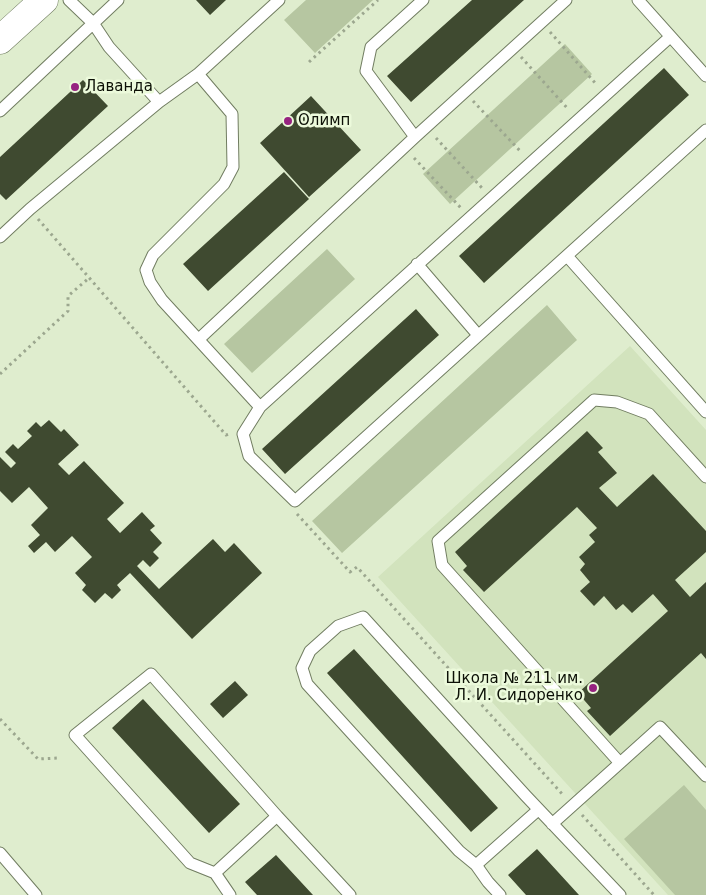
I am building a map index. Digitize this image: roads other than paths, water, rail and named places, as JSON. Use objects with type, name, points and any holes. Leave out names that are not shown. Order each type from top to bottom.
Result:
[{"type":"street","points":[[0,40],[44,0]]},
{"type":"lane","points":[[69,0],[93,23],[109,47],[159,102]]},
{"type":"lane","points":[[0,111],[118,0]]},
{"type":"lane","points":[[0,237],[159,102],[198,74],[279,0]]},
{"type":"lane","points":[[415,137],[366,71],[370,48],[423,0]]},
{"type":"lane","points":[[199,339],[415,137],[566,0]]},
{"type":"lane","points":[[638,0],[706,76]]},
{"type":"lane","points":[[670,37],[260,407],[243,434],[249,456],[295,501],[706,130]]},
{"type":"lane","points":[[198,74],[232,114],[234,167],[224,184],[153,255],[146,270],[150,282],[162,300],[260,407]]},
{"type":"lane","points":[[567,256],[706,412]]},
{"type":"lane","points":[[417,264],[478,335]]},
{"type":"lane","points":[[620,763],[442,565],[438,541],[594,400],[617,402],[649,414],[706,477]]},
{"type":"lane","points":[[500,895],[476,865],[459,851],[306,684],[302,668],[310,651],[338,626],[364,617],[538,810],[620,895]]},
{"type":"lane","points":[[230,895],[215,873],[190,863],[75,735],[151,674],[350,895]]},
{"type":"lane","points":[[552,824],[660,726],[706,776]]},
{"type":"lane","points":[[476,865],[538,810]]},
{"type":"lane","points":[[215,873],[277,816]]},
{"type":"lane","points":[[0,853],[36,895]]},
{"type":"place","name":"Лаванда","points":[[75,87]]},
{"type":"place","name":"Олимп","points":[[288,121]]},
{"type":"place","name":"Школа № 211 им. Л. И. Сидоренко","points":[[593,688]]}]
